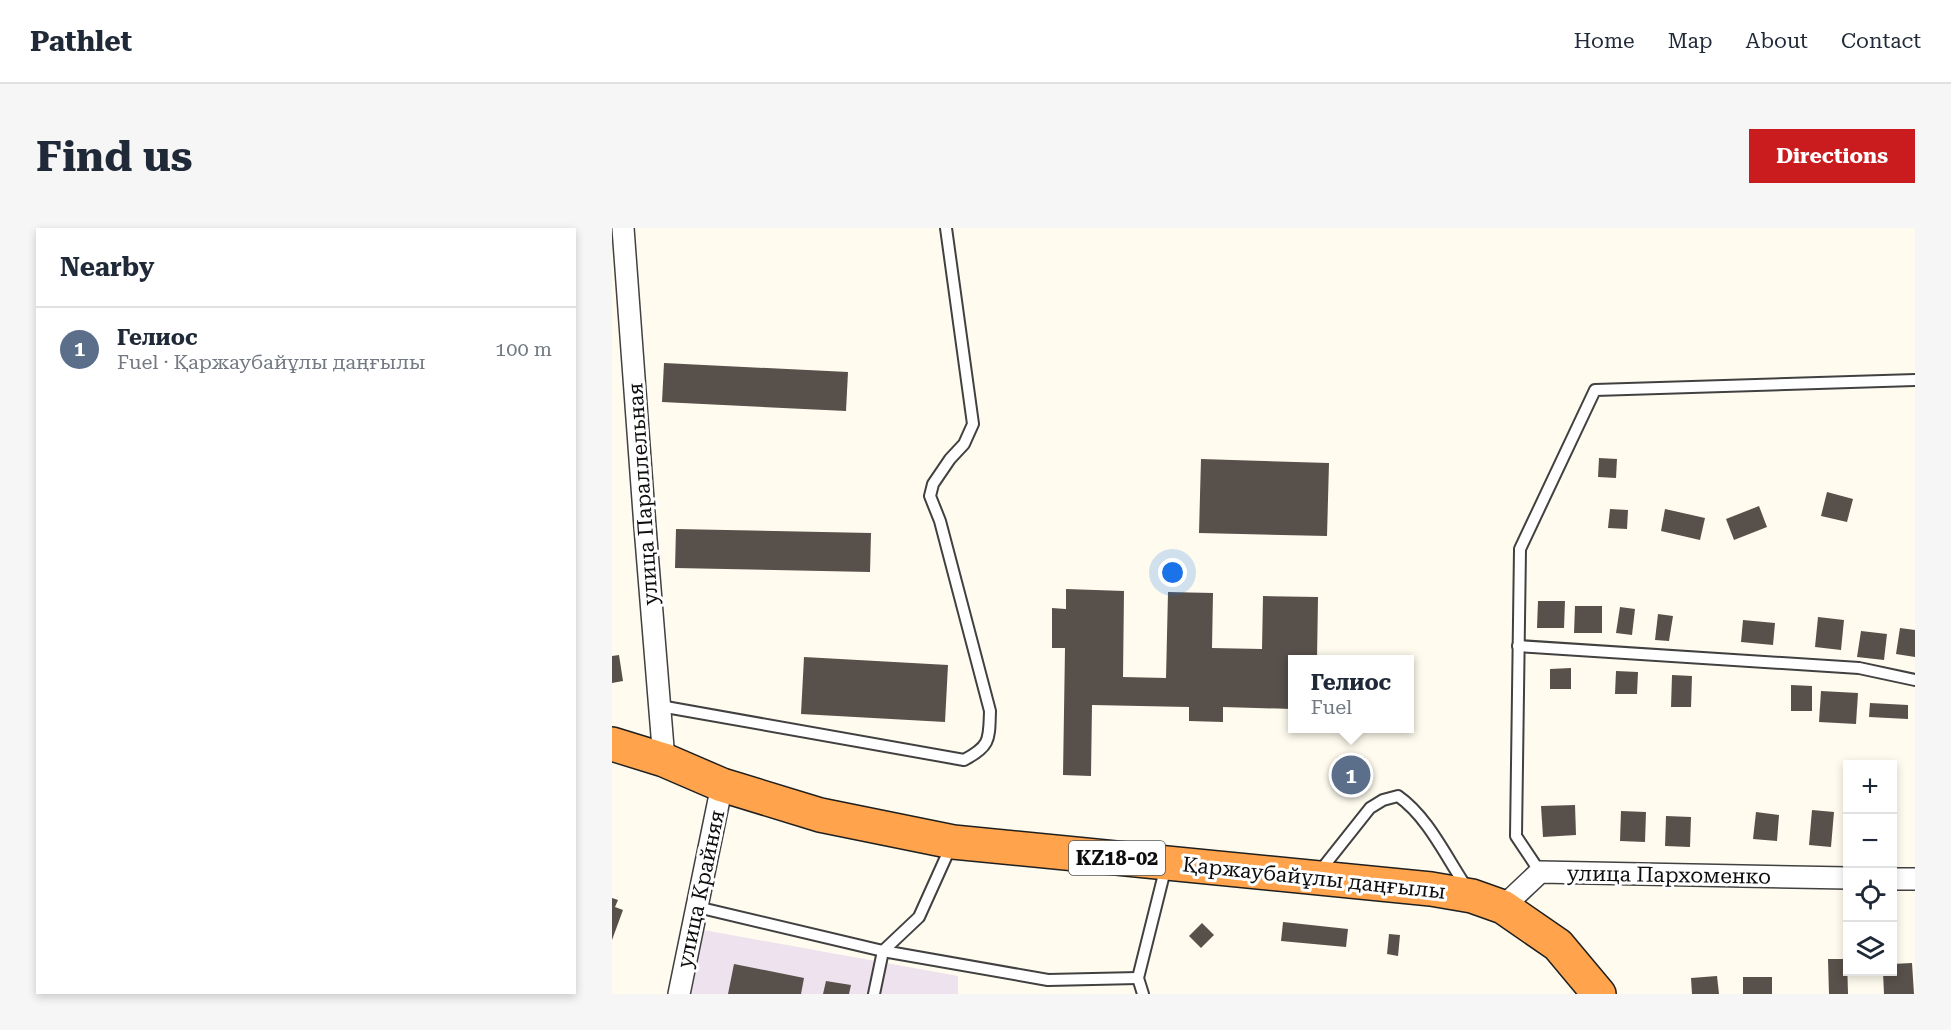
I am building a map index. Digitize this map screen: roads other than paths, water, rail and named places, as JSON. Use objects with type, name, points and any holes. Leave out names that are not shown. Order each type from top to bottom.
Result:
[{"type":"highway","name":"Қаржаубайұлы даңғылы","points":[[612,744],[664,760],[722,785],[820,815],[953,842],[1431,889],[1472,896],[1503,907],[1558,945],[1599,994]]},
{"type":"street","name":"улица Параллельная","points":[[623,228],[664,760]]},
{"type":"street","name":"улица Крайняя","points":[[680,994],[722,785]]},
{"type":"street","name":"улица Пархоменко","points":[[1503,907],[1540,873],[1843,878]]},
{"type":"street","points":[[1897,879],[1915,879]]},
{"type":"lane","points":[[660,706],[964,760],[979,752],[990,739],[990,711],[940,521],[930,496],[933,484],[950,459],[964,444],[973,424],[946,228]]},
{"type":"lane","points":[[1540,873],[1516,836],[1520,549],[1595,390],[1915,380]]},
{"type":"lane","points":[[1518,646],[1859,668],[1915,680]]},
{"type":"lane","points":[[1314,877],[1370,808],[1383,800],[1398,796],[1423,818],[1472,896]]},
{"type":"lane","points":[[874,994],[883,951],[919,916],[953,842]]},
{"type":"lane","points":[[1143,994],[1138,978],[1167,863]]},
{"type":"lane","points":[[697,907],[883,951],[1048,980],[1138,978]]},
{"type":"place","name":"Гелиос","points":[[1351,775]]}]
